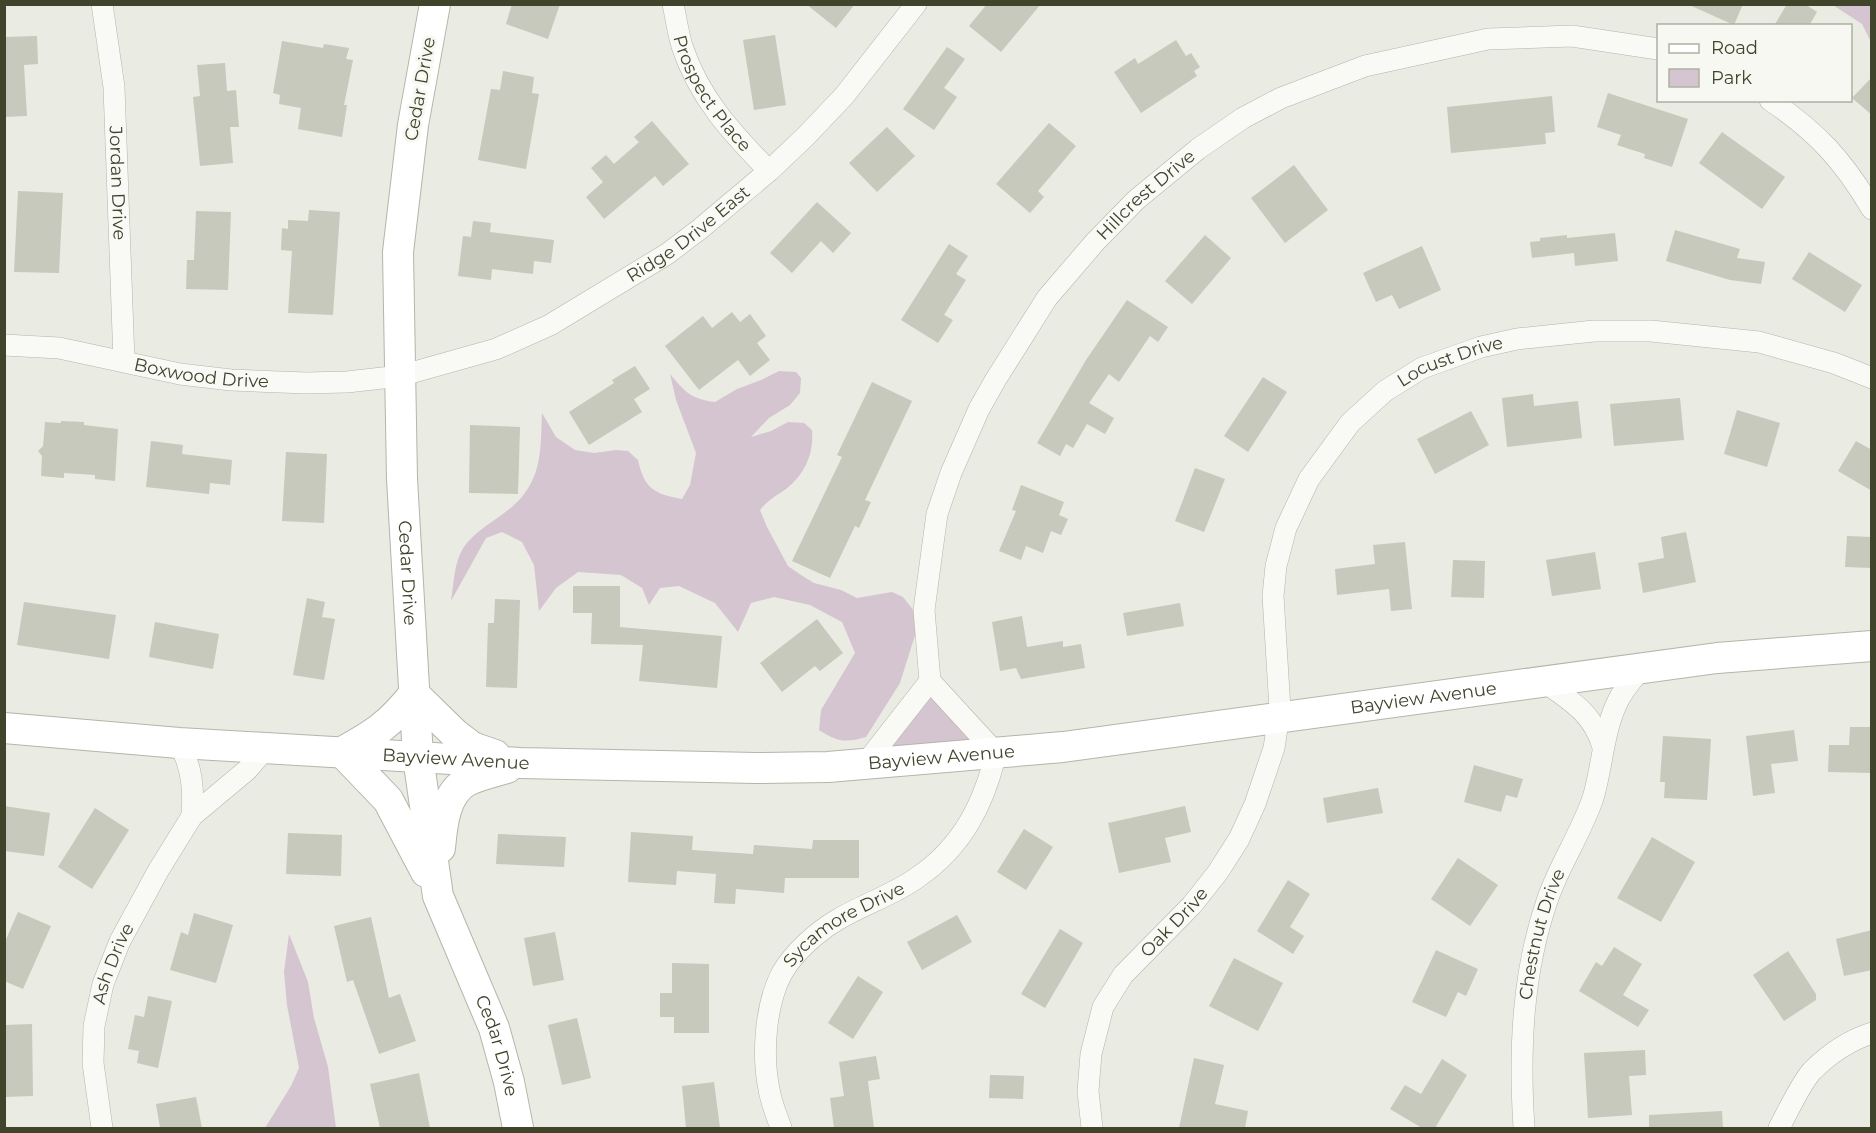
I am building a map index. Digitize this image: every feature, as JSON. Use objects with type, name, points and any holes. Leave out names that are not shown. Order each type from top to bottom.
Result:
[{"type":"main road","name":"Cedar Drive","points":[[435,4],[413,125],[398,252],[402,479],[418,757],[438,896],[494,1028],[509,1082],[518,1128]]},
{"type":"main road","name":"Bayview Avenue","points":[[4,728],[179,743],[520,763],[756,768],[828,767],[1064,747],[1717,658],[1872,646]]},
{"type":"main road","points":[[438,896],[388,800],[342,752],[375,734],[399,713],[414,694],[450,730],[472,747],[520,763]]},
{"type":"main road","points":[[438,896],[441,834],[447,804],[454,793],[466,782],[520,763]]},
{"type":"street","name":"Jordan Drive","points":[[102,4],[114,87],[124,361]]},
{"type":"street","name":"Prospect Place","points":[[673,4],[682,45],[702,92],[721,121],[769,171]]},
{"type":"street","name":"Ridge Drive East","points":[[400,376],[496,349],[550,325],[667,254],[769,171],[844,96],[916,4]]},
{"type":"street","name":"Hillcrest Drive","points":[[930,681],[924,610],[938,514],[951,473],[996,379],[1047,298],[1095,242],[1136,200],[1198,148],[1243,118],[1281,98],[1365,66],[1488,39],[1572,36],[1657,49]]},
{"type":"street","points":[[1773,102],[1796,118],[1830,149],[1852,177],[1872,209]]},
{"type":"street","name":"Locust Drive","points":[[1279,717],[1273,596],[1276,566],[1286,528],[1309,479],[1350,423],[1385,391],[1422,368],[1481,347],[1517,339],[1594,331],[1652,331],[1759,342],[1834,363],[1872,378]]},
{"type":"street","name":"Boxwood Drive","points":[[4,345],[59,348],[180,374],[231,380],[306,383],[347,382],[400,376]]},
{"type":"street","name":"Chestnut Drive","points":[[1524,1128],[1521,1053],[1524,1013],[1534,949],[1548,899],[1592,800],[1609,723],[1619,698],[1642,668]]},
{"type":"street","points":[[865,764],[930,681],[996,753]]},
{"type":"street","points":[[1543,681],[1589,717],[1595,725],[1603,747]]},
{"type":"street","name":"Oak Drive","points":[[1092,1128],[1088,1091],[1091,1054],[1103,1007],[1123,975],[1192,905],[1218,872],[1239,839],[1255,804],[1274,748],[1279,717]]},
{"type":"street","name":"Ash Drive","points":[[179,743],[187,757],[192,775],[194,793],[192,816]]},
{"type":"street","name":"Ash Drive","points":[[102,1128],[93,1063],[94,1026],[103,984],[120,941],[158,871],[192,816],[247,770],[266,748]]},
{"type":"street","name":"Sycamore Drive","points":[[781,1128],[769,1090],[765,1051],[771,1006],[782,973],[804,946],[836,921],[918,878],[944,854],[960,837],[975,814],[990,780],[996,753]]},
{"type":"street","points":[[1779,1128],[1811,1072],[1861,1036],[1872,1033]]},
{"type":"green space","points":[[1833,5],[1871,5],[1871,42],[1862,24]]},
{"type":"green space","points":[[779,371],[796,372],[801,378],[800,393],[790,405],[769,418],[751,437],[771,431],[788,422],[804,423],[812,430],[810,455],[803,470],[793,483],[760,510],[788,566],[814,583],[841,590],[857,598],[892,592],[903,597],[915,612],[917,629],[900,683],[866,737],[842,740],[819,730],[821,710],[855,653],[842,622],[810,605],[774,597],[751,603],[738,632],[715,603],[679,586],[660,588],[649,605],[642,588],[621,575],[578,572],[556,588],[539,611],[534,565],[522,542],[502,532],[486,538],[451,601],[457,564],[466,544],[510,509],[526,492],[532,481],[539,456],[542,413],[556,437],[575,450],[594,453],[628,451],[638,460],[643,477],[652,488],[664,495],[682,499],[690,485],[696,453],[676,400],[670,374],[689,394],[715,402],[737,389]]},
{"type":"green space","points":[[930,686],[987,749],[873,759]]},
{"type":"green space","points":[[289,934],[308,982],[314,1018],[328,1067],[336,1128],[265,1128],[291,1086],[299,1068],[287,1005],[284,972]]},
{"type":"building","points":[[512,4],[560,4],[548,39],[506,24]]},
{"type":"building","points":[[806,4],[855,4],[836,28]]},
{"type":"building","points":[[987,4],[1041,4],[1001,52],[969,26]]},
{"type":"building","points":[[1687,4],[1743,4],[1734,24]]},
{"type":"building","points":[[1787,4],[1805,4],[1817,12],[1810,24],[1775,24]]},
{"type":"building","points":[[775,35],[786,105],[754,110],[743,40]]},
{"type":"building","points":[[37,36],[38,64],[24,65],[27,116],[4,117],[4,37]]},
{"type":"building","points":[[1176,40],[1186,56],[1191,53],[1200,67],[1194,71],[1197,76],[1141,113],[1114,72],[1135,58],[1138,64]]},
{"type":"building","points":[[282,41],[323,48],[324,44],[349,48],[346,59],[353,60],[344,105],[347,105],[342,137],[298,129],[301,108],[279,104],[280,95],[273,93]]},
{"type":"building","points":[[947,47],[965,59],[944,88],[957,97],[934,130],[903,109]]},
{"type":"building","points":[[225,63],[227,91],[236,90],[239,127],[230,127],[233,163],[200,166],[193,97],[200,96],[197,65]]},
{"type":"building","points":[[503,71],[534,77],[532,93],[539,94],[526,169],[478,160],[491,89],[500,90]]},
{"type":"building","points":[[1872,77],[1872,115],[1852,98]]},
{"type":"building","points":[[1608,93],[1688,119],[1672,167],[1644,158],[1645,154],[1617,145],[1621,135],[1597,127]]},
{"type":"building","points":[[1552,96],[1555,132],[1545,133],[1546,144],[1451,153],[1447,107]]},
{"type":"building","points":[[652,121],[689,164],[663,186],[655,176],[604,219],[586,197],[603,182],[591,168],[606,155],[614,164],[639,142],[634,137]]},
{"type":"building","points":[[1049,123],[1076,146],[1038,191],[1044,197],[1030,213],[996,184]]},
{"type":"building","points":[[887,127],[915,156],[877,192],[849,163]]},
{"type":"building","points":[[1722,132],[1785,177],[1762,209],[1699,163]]},
{"type":"building","points":[[1294,165],[1328,210],[1285,243],[1251,198]]},
{"type":"building","points":[[18,191],[63,193],[59,273],[14,272]]},
{"type":"building","points":[[817,202],[851,233],[833,253],[821,241],[792,273],[770,253]]},
{"type":"building","points":[[309,210],[340,212],[333,315],[288,313],[292,251],[281,250],[282,228],[288,229],[288,220],[308,221]]},
{"type":"building","points":[[196,211],[231,212],[228,290],[186,289],[187,260],[194,260]]},
{"type":"building","points":[[473,221],[491,223],[490,232],[554,240],[551,263],[534,261],[533,274],[492,269],[491,280],[458,276],[463,236],[471,237]]},
{"type":"building","points":[[1675,230],[1740,249],[1737,258],[1765,262],[1761,284],[1730,280],[1666,261]]},
{"type":"building","points":[[1615,233],[1618,261],[1575,266],[1574,253],[1532,258],[1530,242],[1540,241],[1540,238]]},
{"type":"building","points":[[1205,235],[1231,258],[1192,304],[1165,281]]},
{"type":"building","points":[[949,244],[968,256],[956,274],[966,280],[944,315],[953,320],[938,343],[901,320]]},
{"type":"building","points":[[1422,246],[1441,290],[1399,309],[1392,295],[1376,302],[1363,273]]},
{"type":"building","points":[[1809,252],[1862,285],[1845,312],[1792,279]]},
{"type":"building","points":[[1127,300],[1168,327],[1158,342],[1150,336],[1119,382],[1109,374],[1089,403],[1114,418],[1105,434],[1087,424],[1073,448],[1066,444],[1060,456],[1037,443],[1086,360]]},
{"type":"building","points":[[732,312],[740,322],[750,314],[766,336],[757,343],[770,360],[750,376],[738,360],[699,390],[665,346],[703,316],[712,328]]},
{"type":"building","points":[[635,366],[650,389],[634,399],[642,412],[589,445],[569,412],[614,383],[612,380]]},
{"type":"building","points":[[1263,377],[1287,392],[1248,452],[1224,436]]},
{"type":"building","points":[[872,382],[912,401],[865,500],[871,502],[859,528],[855,526],[830,578],[792,561],[842,457],[837,455]]},
{"type":"building","points":[[1533,394],[1534,406],[1578,401],[1582,438],[1507,447],[1502,398]]},
{"type":"building","points":[[1680,398],[1684,440],[1614,446],[1610,404]]},
{"type":"building","points":[[1737,410],[1780,423],[1767,467],[1724,454]]},
{"type":"building","points":[[1471,411],[1489,445],[1435,474],[1417,439]]},
{"type":"building","points":[[61,421],[84,422],[84,425],[118,429],[115,481],[95,479],[95,475],[64,473],[64,478],[41,476],[42,456],[38,451],[43,446],[45,422],[61,423]]},
{"type":"building","points":[[470,425],[520,427],[518,494],[469,493]]},
{"type":"building","points":[[151,441],[183,445],[182,454],[232,460],[230,485],[210,483],[209,494],[146,487]]},
{"type":"building","points":[[1856,441],[1872,450],[1872,491],[1838,471]]},
{"type":"building","points":[[286,452],[327,454],[324,523],[282,521]]},
{"type":"building","points":[[1195,468],[1225,479],[1204,532],[1175,521]]},
{"type":"building","points":[[1021,485],[1064,502],[1059,515],[1068,519],[1061,535],[1051,531],[1043,553],[1026,546],[1021,560],[999,551],[1016,511],[1012,510]]},
{"type":"building","points":[[1686,532],[1696,582],[1643,593],[1638,563],[1664,558],[1661,537]]},
{"type":"building","points":[[1847,536],[1872,537],[1872,568],[1845,567]]},
{"type":"building","points":[[1405,542],[1412,609],[1391,611],[1389,589],[1337,595],[1335,569],[1375,564],[1373,545]]},
{"type":"building","points":[[1595,552],[1601,589],[1552,596],[1546,560]]},
{"type":"building","points":[[1453,560],[1485,561],[1484,598],[1451,597]]},
{"type":"building","points":[[573,586],[620,586],[620,627],[722,636],[717,688],[639,681],[643,645],[591,644],[592,613],[573,613]]},
{"type":"building","points":[[307,598],[325,602],[322,617],[335,619],[324,680],[293,675]]},
{"type":"building","points":[[495,599],[520,600],[517,688],[486,687],[488,623],[494,623]]},
{"type":"building","points":[[24,602],[116,615],[109,659],[17,645]]},
{"type":"building","points":[[1180,603],[1184,626],[1127,636],[1123,613]]},
{"type":"building","points":[[1022,616],[1027,647],[1063,641],[1063,647],[1081,644],[1085,668],[1021,679],[1016,668],[1000,671],[992,622]]},
{"type":"building","points":[[817,619],[843,653],[820,671],[815,666],[782,692],[760,663]]},
{"type":"building","points":[[155,622],[219,634],[213,669],[149,657]]},
{"type":"building","points":[[1850,727],[1872,727],[1872,773],[1828,772],[1829,745],[1849,745]]},
{"type":"building","points":[[1794,730],[1798,761],[1771,764],[1775,793],[1753,796],[1746,736]]},
{"type":"building","points":[[1663,736],[1711,739],[1707,800],[1664,798],[1665,782],[1660,782]]},
{"type":"building","points":[[1474,765],[1523,779],[1517,798],[1506,795],[1501,812],[1464,802]]},
{"type":"building","points":[[1378,788],[1383,813],[1327,823],[1323,798]]},
{"type":"building","points":[[4,806],[50,813],[44,856],[4,851]]},
{"type":"building","points":[[1185,806],[1191,832],[1165,838],[1171,862],[1119,873],[1108,823]]},
{"type":"building","points":[[95,808],[129,830],[92,889],[58,867]]},
{"type":"building","points":[[1024,829],[1053,847],[1026,890],[997,872]]},
{"type":"building","points":[[631,832],[693,836],[692,850],[753,854],[754,845],[812,849],[813,840],[859,840],[859,878],[785,878],[784,893],[736,889],[735,904],[714,903],[716,874],[677,871],[676,885],[628,882]]},
{"type":"building","points":[[288,833],[342,835],[341,876],[286,874]]},
{"type":"building","points":[[498,834],[566,837],[564,867],[496,864]]},
{"type":"building","points":[[1652,837],[1695,862],[1661,922],[1617,898]]},
{"type":"building","points":[[1458,858],[1498,885],[1470,926],[1431,899]]},
{"type":"building","points":[[1288,880],[1310,894],[1290,927],[1304,936],[1293,954],[1257,931]]},
{"type":"building","points":[[18,912],[51,926],[23,989],[4,981],[4,944]]},
{"type":"building","points":[[194,913],[233,925],[216,983],[170,970],[181,932],[188,935]]},
{"type":"building","points":[[957,915],[972,942],[922,970],[907,942]]},
{"type":"building","points":[[371,917],[389,998],[400,994],[416,1041],[379,1054],[353,980],[347,982],[334,926]]},
{"type":"building","points":[[1060,929],[1083,943],[1045,1008],[1021,994]]},
{"type":"building","points":[[1872,930],[1872,970],[1844,976],[1836,939]]},
{"type":"building","points":[[555,932],[564,980],[533,986],[524,938]]},
{"type":"building","points":[[1614,947],[1642,964],[1623,995],[1649,1010],[1638,1027],[1579,991],[1596,962],[1602,966]]},
{"type":"building","points":[[1436,950],[1478,969],[1466,996],[1458,992],[1446,1017],[1412,1002]]},
{"type":"building","points":[[1788,951],[1816,994],[1816,1000],[1784,1021],[1753,975]]},
{"type":"building","points":[[1234,958],[1283,983],[1258,1031],[1209,1006]]},
{"type":"building","points":[[672,963],[709,964],[709,1033],[674,1033],[674,1017],[660,1017],[660,993],[672,993]]},
{"type":"building","points":[[858,976],[883,992],[853,1039],[828,1023]]},
{"type":"building","points":[[148,996],[172,1001],[158,1068],[137,1063],[139,1051],[128,1049],[135,1015],[144,1017]]},
{"type":"building","points":[[577,1018],[591,1078],[562,1085],[548,1025]]},
{"type":"building","points":[[32,1024],[33,1096],[4,1097],[4,1025]]},
{"type":"building","points":[[1645,1050],[1646,1075],[1629,1076],[1632,1115],[1588,1118],[1584,1053]]},
{"type":"building","points":[[876,1056],[880,1079],[868,1081],[874,1128],[834,1128],[830,1098],[844,1096],[839,1062]]},
{"type":"building","points":[[1194,1058],[1224,1065],[1215,1104],[1248,1111],[1245,1128],[1179,1128]]},
{"type":"building","points":[[1442,1059],[1467,1075],[1435,1128],[1422,1128],[1390,1109],[1405,1085],[1421,1094]]},
{"type":"building","points":[[419,1073],[430,1128],[380,1128],[370,1084]]},
{"type":"building","points":[[990,1075],[1024,1076],[1023,1099],[989,1098]]},
{"type":"building","points":[[714,1082],[720,1128],[686,1128],[682,1086]]},
{"type":"building","points":[[196,1097],[202,1128],[160,1128],[156,1104]]},
{"type":"building","points":[[1722,1111],[1723,1128],[1649,1128],[1649,1115]]}]
